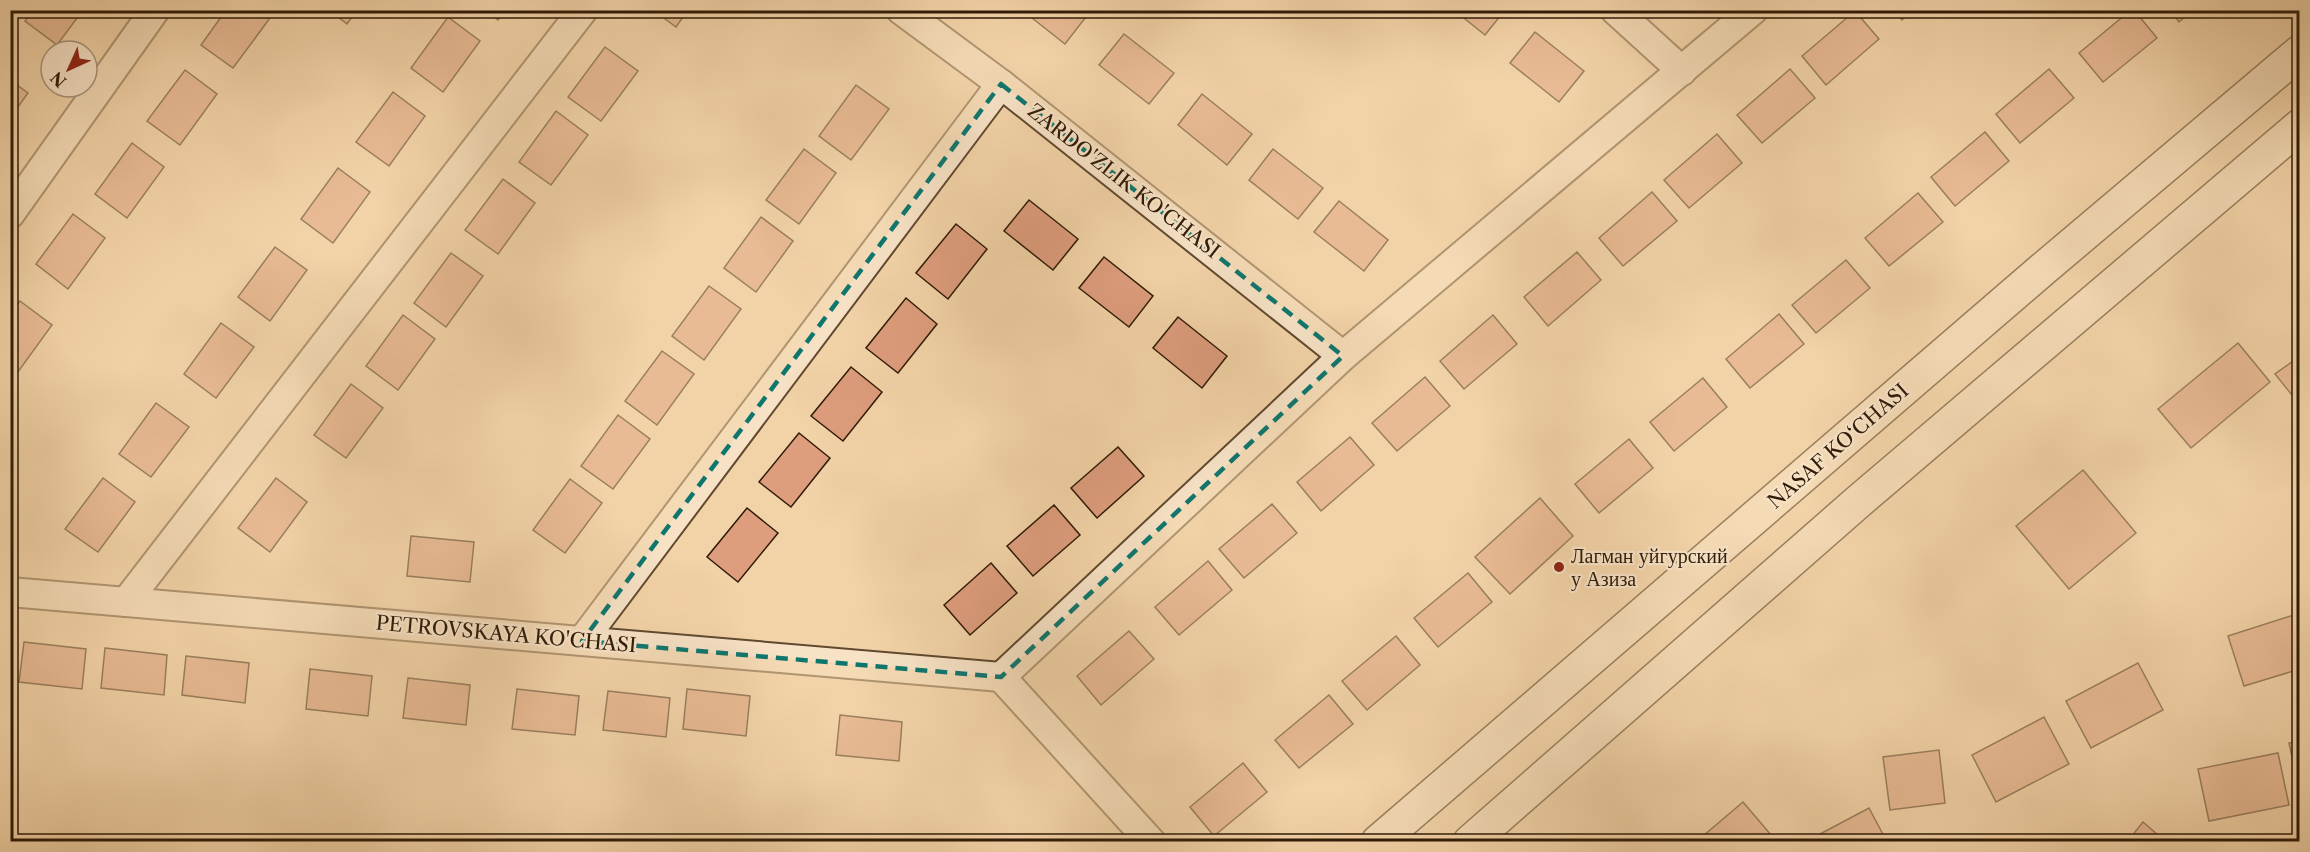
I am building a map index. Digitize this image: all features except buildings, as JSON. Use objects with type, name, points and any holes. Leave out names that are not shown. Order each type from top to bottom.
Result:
[{"type":"main road","name":"NASAF KO‘CHASI","points":[[1378,842],[2043,269],[2300,52]]},
{"type":"main road","points":[[1470,842],[1859,501],[2300,126]]},
{"type":"street","points":[[10,214],[155,10]]},
{"type":"street","points":[[126,602],[583,10]]},
{"type":"street","name":"ZARDO'ZLIK KO'CHASI","points":[[901,10],[1001,84],[1343,356]]},
{"type":"street","points":[[1615,10],[1682,71]]},
{"type":"street","points":[[1151,842],[1001,676],[1343,356],[1753,10]]},
{"type":"street","points":[[582,641],[1001,84]]},
{"type":"street","name":"PETROVSKAYA KO'CHASI","points":[[10,592],[1001,676]]},
{"type":"highlighted area","points":[[1001,84],[1343,356],[1001,677],[582,641]]},
{"type":"place","name":"Лагман уйгурский у Азиза","points":[[1559,567]]}]
